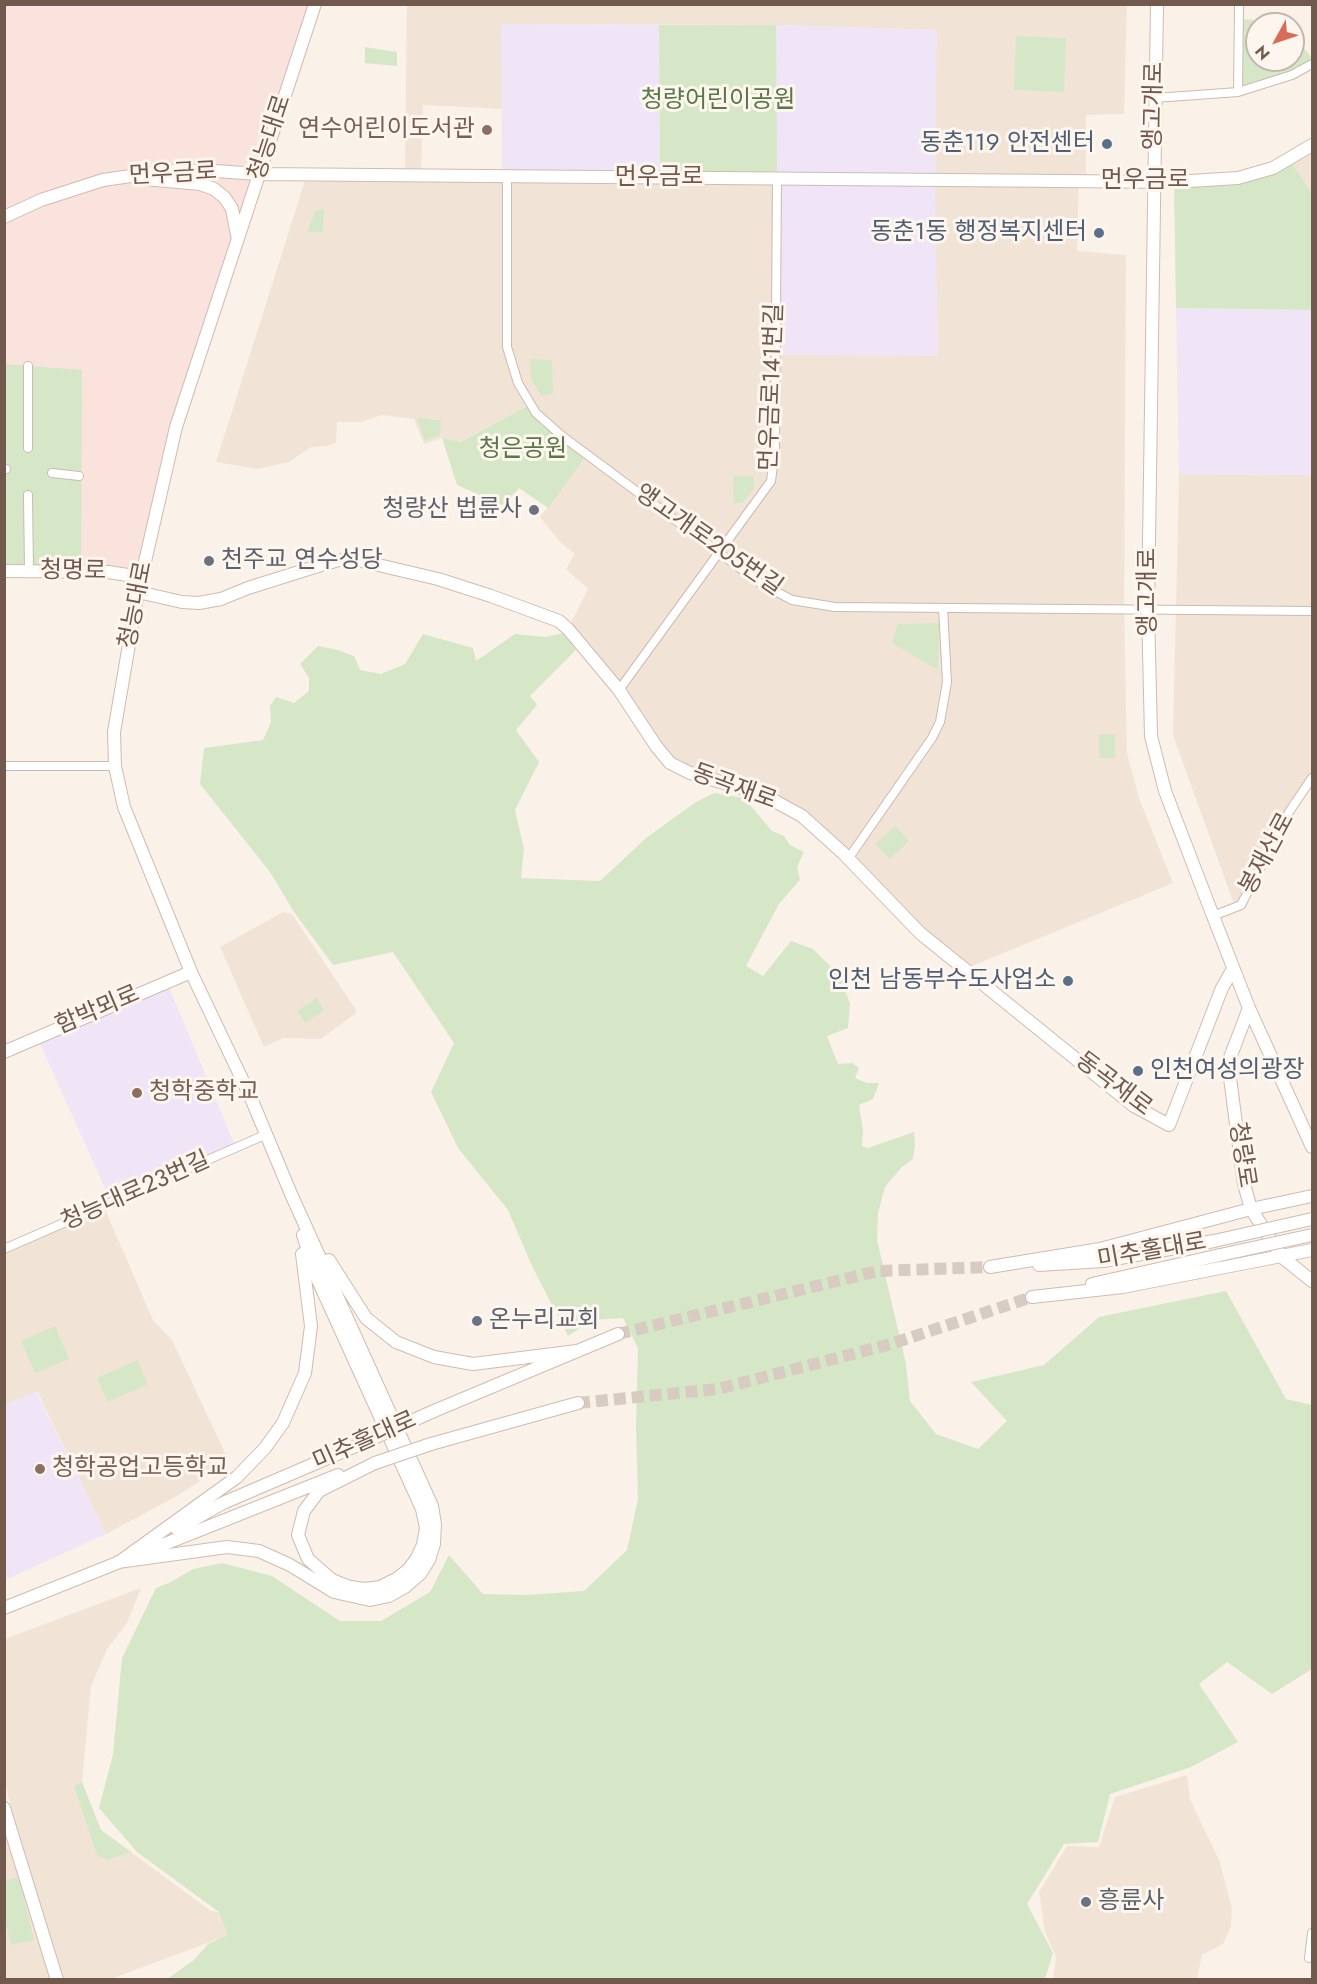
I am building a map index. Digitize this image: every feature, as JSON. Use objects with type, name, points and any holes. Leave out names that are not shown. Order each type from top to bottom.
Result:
[{"type":"main road","name":"청능대로","points":[[291,1194],[267,1134],[191,972],[124,807],[114,766],[114,732],[141,577],[176,427],[315,4]]},
{"type":"main road","name":"앵고개로","points":[[1157,4],[1148,609],[1151,736],[1165,791],[1212,916],[1249,1008],[1312,1147]]},
{"type":"main road","name":"먼우금로","points":[[4,217],[41,201],[103,180],[165,171],[259,174],[1154,182],[1238,178],[1273,168],[1312,145]]},
{"type":"main road","points":[[126,176],[200,184],[214,189],[225,198],[232,209],[238,239]]},
{"type":"main road","name":"동곡재로","points":[[138,592],[183,602],[199,603],[222,599],[273,579],[339,560],[357,560],[374,562],[491,596],[559,621],[619,690],[670,763],[690,773],[762,794],[802,816],[920,933],[1134,1106],[1169,1125],[1222,988],[1233,969]]},
{"type":"main road","name":"청명로","points":[[4,571],[108,572],[141,577]]},
{"type":"main road","name":"함박뫼로","points":[[4,1052],[191,972]]},
{"type":"main road","name":"청량로","points":[[1249,1008],[1228,1063],[1244,1184],[1251,1209],[1282,1257],[1312,1281]]},
{"type":"main road","points":[[291,1194],[314,1237],[366,1318],[396,1342],[434,1357],[473,1364],[577,1351]]},
{"type":"main road","points":[[291,1194],[316,1278],[422,1509],[426,1528],[423,1545],[417,1558],[402,1574],[380,1587],[365,1589],[350,1587],[327,1576],[308,1559],[298,1535],[303,1511],[319,1491],[375,1463]]},
{"type":"main road","points":[[118,1562],[237,1477],[265,1448],[283,1423],[305,1373],[311,1326],[306,1274],[291,1194]]},
{"type":"main road","points":[[118,1562],[227,1547],[258,1551],[290,1565],[334,1592],[370,1599],[389,1596],[405,1587],[420,1574],[429,1560],[434,1544],[435,1524],[432,1506],[291,1194]]},
{"type":"main road","points":[[1251,1209],[1312,1196]]},
{"type":"main road","name":"미추홀대로","points":[[1251,1209],[1100,1249],[990,1267],[1095,1262],[1214,1241],[1312,1219]]},
{"type":"main road","name":"미추홀대로","points":[[1282,1257],[1124,1287],[1032,1297],[1312,1235]]},
{"type":"main road","points":[[1282,1257],[1312,1251]]},
{"type":"main road","name":"미추홀대로","points":[[118,1562],[223,1503],[618,1334]]},
{"type":"main road","name":"미추홀대로","points":[[4,1608],[325,1479],[431,1444],[578,1403]]},
{"type":"main road","points":[[4,1808],[57,1980]]},
{"type":"street","points":[[1238,92],[1239,4]]},
{"type":"street","points":[[1155,98],[1238,92],[1292,75],[1312,64]]},
{"type":"street","name":"앵고개로205번길","points":[[507,176],[507,347],[518,382],[536,412],[562,436],[760,583],[792,600],[835,607],[1312,611]]},
{"type":"street","name":"먼우금로141번길","points":[[619,690],[771,481],[774,467],[777,178]]},
{"type":"street","points":[[28,366],[28,448]]},
{"type":"street","points":[[52,473],[80,476]]},
{"type":"street","points":[[28,495],[28,571]]},
{"type":"street","points":[[848,860],[932,738],[940,722],[947,682],[943,608]]},
{"type":"street","points":[[4,766],[114,766]]},
{"type":"street","name":"봉재산로","points":[[1212,916],[1241,905],[1289,812],[1312,778]]},
{"type":"street","name":"청능대로23번길","points":[[4,1249],[267,1134]]},
{"type":"street","points":[[1311,1960],[1312,1933]]},
{"type":"shaded area","points":[[4,5],[315,5],[222,289],[141,577],[5,571]]},
{"type":"shaded area","points":[[407,5],[1127,5],[1124,114],[1086,115],[1086,182],[1079,182],[1077,251],[1126,255],[1124,609],[1127,753],[1139,798],[1173,883],[965,969],[802,816],[670,763],[568,629],[588,589],[566,569],[575,554],[560,542],[540,517],[587,455],[531,404],[459,442],[442,438],[424,444],[414,419],[382,415],[361,422],[337,422],[336,443],[311,447],[289,462],[257,469],[216,462],[307,174],[405,175]],"holes":[[[502,24],[776,25],[936,30],[935,180],[421,175],[423,105],[502,109]]]},
{"type":"shaded area","points":[[501,24],[659,25],[660,178],[502,176]]},
{"type":"shaded area","points":[[776,25],[937,30],[935,181],[938,356],[776,355]]},
{"type":"shaded area","points":[[1312,145],[1312,193],[1289,159]]},
{"type":"shaded area","points":[[1176,308],[1312,310],[1312,475],[1179,474]]},
{"type":"shaded area","points":[[1179,474],[1312,475],[1312,778],[1235,907],[1173,735]]},
{"type":"shaded area","points":[[283,912],[292,914],[356,1013],[321,1039],[284,1038],[264,1047],[220,947]]},
{"type":"shaded area","name":"청학중학교","points":[[167,982],[236,1148],[112,1204],[37,1037]]},
{"type":"shaded area","points":[[104,1207],[153,1320],[172,1340],[228,1459],[177,1496],[106,1534],[37,1391],[5,1405],[5,1248]]},
{"type":"shaded area","name":"청학공업고등학교","points":[[36,1391],[106,1534],[5,1580],[5,1405]]},
{"type":"shaded area","points":[[141,1588],[127,1623],[107,1649],[91,1686],[82,1782],[101,1830],[211,1911],[219,1912],[229,1935],[111,1979],[5,1979],[4,1825],[56,1976],[5,1784],[5,1639]]},
{"type":"shaded area","points":[[1187,1775],[1190,1799],[1219,1860],[1232,1908],[1231,1926],[1223,1944],[1202,1955],[1197,1979],[1053,1979],[1056,1957],[1045,1932],[1039,1892],[1067,1846],[1099,1847],[1115,1797]]},
{"type":"green space","points":[[1239,19],[1245,19],[1245,72],[1291,72],[1238,92]]},
{"type":"green space","name":"청량어린이공원","points":[[659,25],[776,25],[777,178],[660,178]]},
{"type":"green space","points":[[1016,36],[1066,38],[1064,92],[1014,90]]},
{"type":"green space","points":[[365,47],[397,52],[397,66],[365,63]]},
{"type":"green space","points":[[1305,49],[1312,58],[1312,64],[1305,67]]},
{"type":"green space","points":[[1289,159],[1312,193],[1312,310],[1176,308],[1174,182],[1238,178]]},
{"type":"green space","points":[[316,210],[324,210],[323,232],[307,232]]},
{"type":"green space","points":[[530,359],[552,360],[553,393],[542,396],[531,379]]},
{"type":"green space","points":[[4,364],[82,370],[81,572],[5,571]]},
{"type":"green space","name":"청은공원","points":[[531,404],[587,455],[548,508],[519,488],[504,506],[457,485],[442,438],[460,442]]},
{"type":"green space","points":[[417,418],[441,420],[440,435],[425,441]]},
{"type":"green space","points":[[733,476],[754,476],[754,489],[742,503],[734,503]]},
{"type":"green space","points":[[939,623],[938,670],[892,643],[898,624]]},
{"type":"green space","points":[[563,633],[576,650],[530,696],[537,705],[516,730],[539,762],[515,810],[524,849],[521,878],[600,881],[646,838],[696,802],[714,793],[744,798],[772,831],[784,836],[790,845],[804,852],[797,867],[800,880],[779,904],[746,966],[763,976],[791,941],[813,949],[840,976],[850,1004],[848,1028],[827,1036],[838,1064],[852,1063],[859,1068],[855,1078],[867,1083],[879,1083],[873,1099],[859,1105],[863,1131],[862,1146],[868,1148],[914,1132],[913,1159],[902,1167],[885,1187],[878,1213],[877,1240],[906,1364],[910,1401],[936,1434],[978,1449],[1007,1421],[971,1382],[1044,1365],[1099,1317],[1226,1291],[1286,1399],[1312,1405],[1312,1669],[1272,1694],[1227,1662],[1199,1684],[1238,1742],[1191,1767],[1110,1794],[1098,1842],[1064,1844],[1027,1904],[1053,1953],[1045,1979],[167,1979],[194,1960],[208,1944],[228,1935],[219,1912],[137,1852],[99,1808],[113,1754],[122,1658],[156,1588],[193,1569],[222,1563],[272,1576],[340,1621],[381,1621],[430,1592],[449,1555],[483,1594],[525,1595],[584,1591],[627,1550],[638,1499],[636,1426],[638,1348],[623,1318],[592,1320],[568,1336],[532,1266],[508,1210],[458,1148],[431,1092],[454,1043],[393,952],[333,965],[294,912],[270,872],[200,784],[204,748],[263,740],[271,722],[270,706],[276,697],[294,703],[309,691],[309,678],[300,664],[318,646],[354,656],[360,670],[381,674],[405,664],[423,634],[473,648],[476,661],[515,634],[546,637]]},
{"type":"green space","points":[[1099,734],[1115,734],[1115,758],[1099,758]]},
{"type":"green space","points":[[895,826],[909,841],[890,859],[875,844]]},
{"type":"green space","points":[[316,998],[324,1010],[305,1023],[297,1011]]},
{"type":"green space","points":[[55,1326],[69,1359],[35,1373],[21,1341]]},
{"type":"green space","points":[[137,1360],[148,1384],[108,1402],[97,1378]]},
{"type":"green space","points":[[82,1782],[101,1830],[131,1852],[107,1860],[97,1855],[74,1786]]},
{"type":"green space","points":[[19,1877],[34,1940],[11,1945],[5,1919],[5,1881]]},
{"type":"tunnel","points":[[618,1334],[878,1271],[990,1267]]},
{"type":"tunnel","points":[[578,1403],[718,1389],[891,1344],[1032,1297]]},
{"type":"place","name":"연수어린이도서관","points":[[487,130]]},
{"type":"place","name":"동춘119 안전센터","points":[[1107,144]]},
{"type":"place","name":"동춘1동 행정복지센터","points":[[1099,233]]},
{"type":"place","name":"청량산 법륜사","points":[[534,510]]},
{"type":"place","name":"천주교 연수성당","points":[[209,561]]},
{"type":"place","name":"인천 남동부수도사업소","points":[[1068,981]]},
{"type":"place","name":"인천여성의광장","points":[[1138,1071]]},
{"type":"place","name":"청학중학교","points":[[137,1093]]},
{"type":"place","name":"온누리교회","points":[[477,1321]]},
{"type":"place","name":"청학공업고등학교","points":[[40,1469]]},
{"type":"place","name":"흥륜사","points":[[1086,1902]]}]
